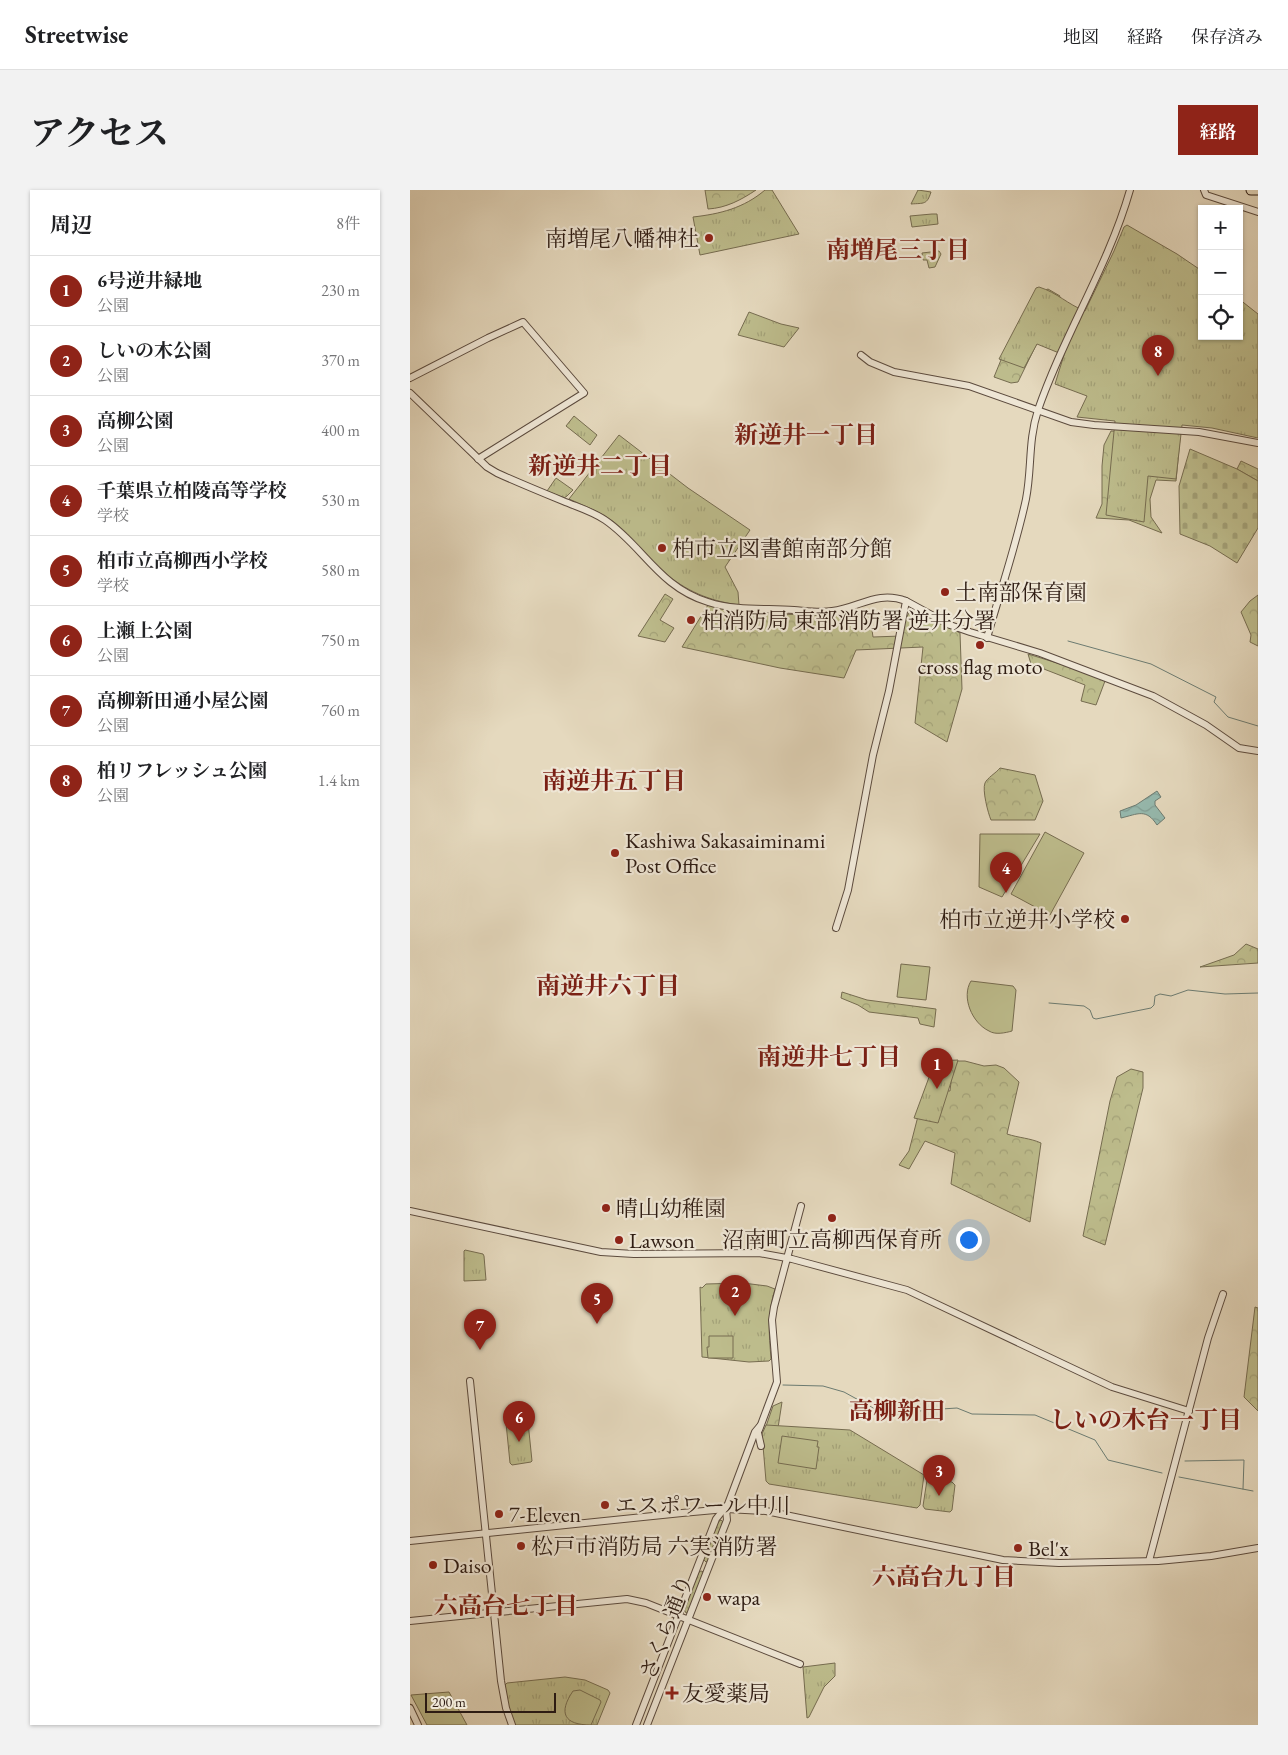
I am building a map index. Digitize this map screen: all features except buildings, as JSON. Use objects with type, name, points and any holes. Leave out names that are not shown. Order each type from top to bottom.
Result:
[{"type":"main road","points":[[1251,190],[1258,190]]},
{"type":"street","points":[[988,638],[1026,498],[1031,439],[1038,411],[1061,351],[1118,230],[1130,190]]},
{"type":"street","points":[[1204,190],[1206,195],[1258,212]]},
{"type":"street","points":[[410,378],[479,342],[524,322],[584,393],[478,459]]},
{"type":"street","points":[[861,355],[870,362],[894,372],[961,384],[1082,424],[1199,432],[1258,443]]},
{"type":"street","points":[[410,394],[478,459],[497,473],[606,520],[670,582],[706,602],[739,608],[818,612],[844,609],[866,600],[898,598],[950,625],[1040,654],[1153,696],[1206,725],[1239,748],[1258,750]]},
{"type":"street","points":[[836,928],[848,890],[873,755],[889,691],[906,601]]},
{"type":"street","points":[[738,1478],[743,1471],[754,1444],[757,1443],[761,1446],[759,1430],[777,1382],[772,1320],[801,1206]]},
{"type":"street","points":[[410,1212],[601,1252],[628,1254],[759,1253],[787,1258],[907,1290],[1112,1388],[1189,1411]]},
{"type":"street","points":[[1150,1561],[1182,1433],[1208,1338],[1223,1294]]},
{"type":"street","points":[[470,1381],[501,1681],[506,1708],[512,1725]]},
{"type":"street","points":[[726,1509],[754,1432],[759,1430]]},
{"type":"street","points":[[410,1542],[726,1509],[750,1509],[1003,1560],[1059,1563],[1150,1561],[1188,1559],[1258,1548]]},
{"type":"street","name":"さくら通り","points":[[636,1725],[716,1519],[726,1509]]},
{"type":"street","name":"さくら通り","points":[[647,1725],[727,1520],[726,1509]]},
{"type":"street","points":[[410,1621],[627,1598],[646,1603],[800,1664]]},
{"type":"street","points":[[410,1708],[418,1725]]},
{"type":"green space","points":[[705,190],[756,190],[733,203],[708,209]]},
{"type":"green space","points":[[765,190],[772,190],[799,234],[700,255],[693,217],[713,214],[740,206]]},
{"type":"green space","points":[[918,190],[931,192],[924,203],[911,204]]},
{"type":"green space","points":[[937,214],[938,224],[912,227],[910,216]]},
{"type":"green space","points":[[1127,225],[1198,268],[1198,340],[1243,340],[1243,302],[1258,314],[1258,438],[1212,428],[1182,425],[1176,479],[1148,476],[1144,522],[1106,515],[1115,421],[1077,417],[1087,396],[1055,384],[1064,355],[1037,344],[1024,368],[999,359],[1036,288],[1046,289],[1085,311],[1124,227]]},
{"type":"green space","points":[[939,251],[941,254],[935,267],[929,268],[927,260],[923,260],[922,253]]},
{"type":"green space","points":[[1048,289],[1060,296],[1018,382],[1011,383],[994,377],[1003,355],[1041,292]]},
{"type":"green space","points":[[749,312],[781,324],[799,328],[784,347],[738,335]]},
{"type":"green space","points":[[574,416],[597,435],[590,445],[566,426]]},
{"type":"green space","points":[[1111,431],[1177,435],[1180,438],[1176,481],[1156,480],[1150,499],[1151,517],[1162,533],[1129,520],[1096,518],[1102,504],[1104,445]]},
{"type":"green space","points":[[619,435],[688,488],[750,530],[725,567],[738,592],[739,605],[708,598],[680,584],[657,565],[614,522],[598,512],[569,499]]},
{"type":"green space","points":[[1190,449],[1237,469],[1258,481],[1258,528],[1237,563],[1210,546],[1180,534],[1179,486]]},
{"type":"green space","points":[[1241,461],[1258,469],[1258,481],[1237,469]]},
{"type":"green space","points":[[556,478],[573,490],[564,498],[547,491]]},
{"type":"green space","points":[[665,594],[673,599],[660,620],[674,628],[665,642],[638,636]]},
{"type":"green space","points":[[1258,595],[1258,646],[1250,642],[1251,635],[1241,612]]},
{"type":"green space","points":[[708,605],[770,614],[816,615],[851,607],[870,616],[873,637],[901,636],[902,626],[910,611],[936,620],[960,633],[962,689],[947,742],[915,723],[923,647],[856,650],[844,678],[780,668],[682,647]]},
{"type":"green space","points":[[1028,654],[1083,671],[1105,681],[1096,705],[1081,701],[1085,685],[1031,664]]},
{"type":"green space","points":[[1000,768],[1035,775],[1043,801],[1035,820],[991,820],[984,786],[988,779]]},
{"type":"green space","points":[[1045,832],[1084,853],[1050,915],[1011,894]]},
{"type":"green space","points":[[980,834],[1040,834],[1002,897],[979,887]]},
{"type":"green space","points":[[1246,944],[1258,949],[1258,963],[1200,967],[1234,955]]},
{"type":"green space","points":[[901,964],[930,967],[926,1000],[897,997]]},
{"type":"green space","points":[[971,981],[1013,986],[1016,990],[1012,1031],[994,1033],[983,1027],[973,1016],[967,994]]},
{"type":"green space","points":[[842,992],[867,1000],[936,1009],[934,1027],[920,1024],[918,1018],[869,1012],[841,998]]},
{"type":"green space","points":[[958,1060],[938,1123],[914,1118],[935,1061]]},
{"type":"green space","points":[[937,1061],[965,1061],[984,1066],[996,1065],[1004,1068],[1019,1082],[1007,1134],[1041,1143],[1030,1222],[951,1184],[955,1153],[925,1141],[909,1169],[899,1165],[909,1151],[925,1089],[950,1091],[953,1064],[935,1065]]},
{"type":"green space","points":[[1131,1069],[1143,1072],[1143,1088],[1105,1245],[1083,1236],[1110,1101],[1117,1077]]},
{"type":"green space","points":[[465,1250],[483,1254],[486,1280],[464,1281]]},
{"type":"green space","points":[[743,1283],[775,1289],[772,1299],[769,1332],[771,1359],[769,1361],[749,1362],[702,1357],[700,1287],[702,1288],[706,1284]]},
{"type":"green space","points":[[1255,1307],[1258,1308],[1258,1411],[1244,1397]]},
{"type":"green space","points":[[709,1336],[733,1336],[733,1358],[708,1358]]},
{"type":"green space","points":[[782,1402],[778,1428],[763,1435],[773,1406]]},
{"type":"green space","points":[[526,1420],[528,1422],[532,1461],[512,1465],[510,1463],[506,1423],[508,1421]]},
{"type":"green space","points":[[766,1425],[850,1430],[924,1475],[920,1505],[917,1508],[769,1484],[766,1481],[762,1434]]},
{"type":"green space","points":[[782,1436],[818,1441],[816,1469],[778,1463]]},
{"type":"green space","points":[[929,1478],[952,1482],[955,1485],[952,1510],[950,1512],[925,1509],[923,1506],[927,1480]]},
{"type":"green space","points":[[721,1520],[723,1522],[706,1562],[703,1559],[718,1522]]},
{"type":"green space","points":[[701,1571],[704,1572],[689,1612],[686,1613],[684,1609]]},
{"type":"green space","points":[[835,1663],[835,1676],[824,1687],[807,1718],[803,1667]]},
{"type":"green space","points":[[565,1677],[585,1680],[608,1690],[610,1693],[597,1725],[515,1725],[510,1714],[504,1686],[507,1683]]},
{"type":"green space","points":[[580,1690],[601,1702],[591,1725],[575,1723],[566,1716],[565,1711],[568,1699],[573,1691]]},
{"type":"green space","points":[[449,1692],[467,1725],[427,1725],[411,1695]]},
{"type":"water","points":[[1157,791],[1161,797],[1155,801],[1155,805],[1165,818],[1157,825],[1145,814],[1121,818],[1120,811],[1136,805]]},
{"type":"waterway","points":[[1068,641],[1151,664],[1216,697],[1214,702],[1228,717],[1258,726]]},
{"type":"waterway","points":[[1049,1003],[1084,1006],[1090,1010],[1093,1018],[1096,1019],[1151,1008],[1154,1005],[1155,996],[1160,994],[1171,996],[1188,990],[1225,994],[1258,993]]},
{"type":"waterway","points":[[783,1385],[823,1386],[844,1392],[884,1414],[897,1415],[926,1410],[957,1408],[972,1414],[1035,1415],[1095,1440],[1108,1460],[1162,1473]]},
{"type":"waterway","points":[[1185,1461],[1244,1460],[1243,1489]]},
{"type":"waterway","points":[[1179,1477],[1253,1491]]},
{"type":"place","name":"南増尾八幡神社","points":[[709,238]]},
{"type":"place","name":"柏リフレッシュ公園","points":[[1158,376]]},
{"type":"place","name":"柏市立図書館南部分館","points":[[662,548]]},
{"type":"place","name":"土南部保育園","points":[[945,592]]},
{"type":"place","name":"柏消防局 東部消防署 逆井分署","points":[[691,620]]},
{"type":"place","name":"cross flag moto","points":[[980,645]]},
{"type":"place","name":"Kashiwa Sakasaiminami Post Office","points":[[615,853]]},
{"type":"place","name":"千葉県立柏陵高等学校","points":[[1006,893]]},
{"type":"place","name":"柏市立逆井小学校","points":[[1125,919]]},
{"type":"place","name":"6号逆井緑地","points":[[937,1089]]},
{"type":"place","name":"晴山幼稚園","points":[[606,1208]]},
{"type":"place","name":"沼南町立高柳西保育所","points":[[832,1218]]},
{"type":"place","name":"Lawson","points":[[619,1240]]},
{"type":"place","name":"しいの木公園","points":[[735,1316]]},
{"type":"place","name":"柏市立高柳西小学校","points":[[597,1324]]},
{"type":"place","name":"高柳新田通小屋公園","points":[[480,1350]]},
{"type":"place","name":"上瀬上公園","points":[[519,1442]]},
{"type":"place","name":"高柳公園","points":[[939,1496]]},
{"type":"place","name":"エスポワール中川","points":[[605,1505]]},
{"type":"place","name":"7-Eleven","points":[[499,1514]]},
{"type":"place","name":"松戸市消防局 六実消防署","points":[[521,1546]]},
{"type":"place","name":"Bel'x","points":[[1018,1548]]},
{"type":"place","name":"Daiso","points":[[433,1565]]},
{"type":"place","name":"wapa","points":[[707,1597]]},
{"type":"place","name":"友愛薬局","points":[[672,1693]]},
{"type":"district","name":"南増尾三丁目","points":[[898,250]]},
{"type":"district","name":"新逆井一丁目","points":[[806,435]]},
{"type":"district","name":"新逆井二丁目","points":[[600,466]]},
{"type":"district","name":"南逆井五丁目","points":[[614,781]]},
{"type":"district","name":"南逆井六丁目","points":[[608,986]]},
{"type":"district","name":"南逆井七丁目","points":[[829,1057]]},
{"type":"district","name":"高柳新田","points":[[897,1411]]},
{"type":"district","name":"しいの木台一丁目","points":[[1146,1420]]},
{"type":"district","name":"六高台九丁目","points":[[944,1577]]},
{"type":"district","name":"六高台七丁目","points":[[506,1606]]}]
